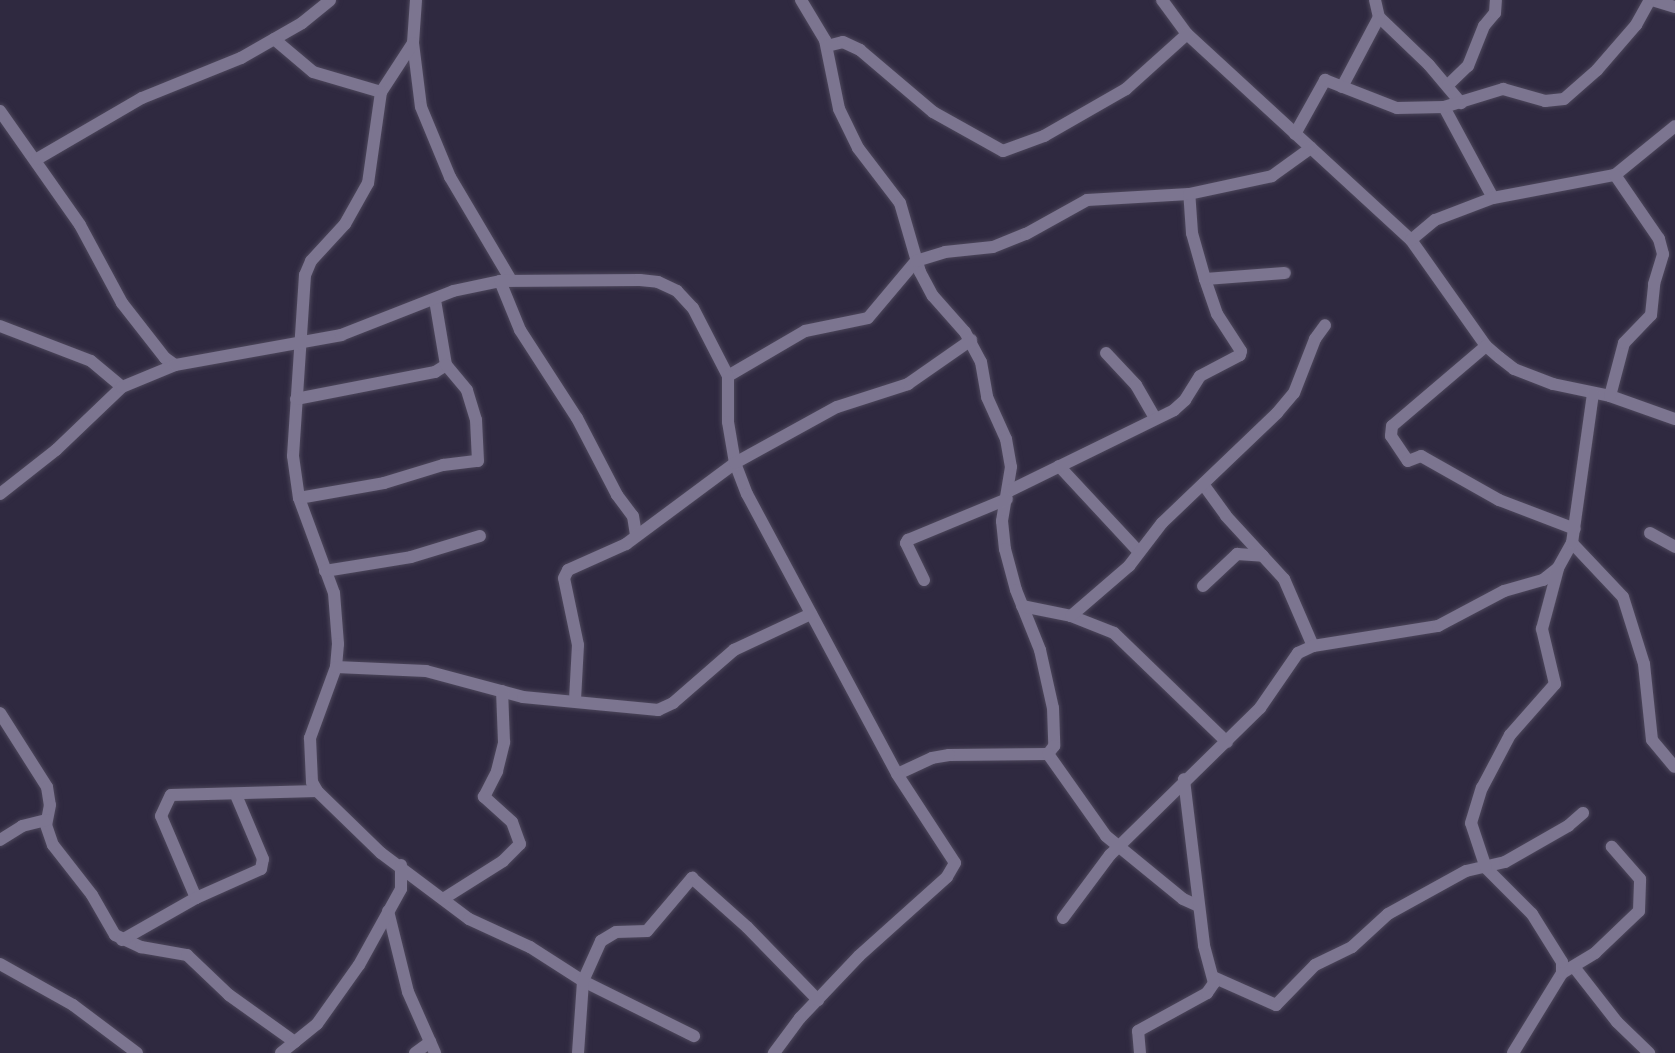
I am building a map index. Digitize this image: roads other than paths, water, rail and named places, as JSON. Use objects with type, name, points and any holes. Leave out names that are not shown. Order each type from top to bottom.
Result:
[{"type":"street","points":[[37,159],[142,98],[241,58],[302,23],[330,0]]},
{"type":"street","points":[[416,0],[413,44],[417,85],[432,136],[450,177],[506,281],[520,330],[577,418],[617,495],[633,516],[636,536]]},
{"type":"street","points":[[801,0],[826,46],[839,109],[858,148],[900,203],[916,261],[933,296],[970,340],[981,362],[987,397],[1006,439],[1011,467],[1002,521],[1005,549],[1022,606],[1040,650],[1053,708],[1054,746],[1048,754]]},
{"type":"street","points":[[1162,0],[1187,34],[1411,240],[1439,274],[1486,346],[1514,369],[1553,384],[1610,396],[1675,419]]},
{"type":"street","points":[[1375,0],[1379,17],[1448,85],[1461,103]]},
{"type":"street","points":[[1448,85],[1468,66],[1484,26],[1495,13],[1496,0]]},
{"type":"street","points":[[1295,134],[1322,81],[1397,108],[1444,107],[1503,88],[1545,101],[1564,99],[1598,70],[1636,25],[1652,0],[1675,7]]},
{"type":"street","points":[[1342,87],[1379,17]]},
{"type":"street","points":[[826,46],[843,42],[860,50],[933,112],[1003,151],[1044,136],[1126,90],[1187,34]]},
{"type":"street","points":[[274,39],[312,72],[381,92]]},
{"type":"street","points":[[413,44],[381,92],[368,183],[345,224],[307,267],[298,344],[293,456],[299,498],[337,610],[336,667],[310,738],[309,768],[317,791],[381,853],[477,924],[530,947],[583,981],[694,1036]]},
{"type":"street","points":[[1444,107],[1493,198]]},
{"type":"street","points":[[0,111],[37,159],[80,225],[116,295],[165,358],[175,365]]},
{"type":"street","points":[[1411,240],[1434,220],[1493,198],[1615,175],[1675,126]]},
{"type":"street","points":[[728,376],[805,331],[868,318],[916,261],[945,252],[993,247],[1026,234],[1087,200],[1189,194],[1264,180],[1282,171],[1311,147]]},
{"type":"street","points":[[1610,396],[1624,343],[1651,315],[1663,254],[1659,238],[1615,175]]},
{"type":"street","points":[[924,580],[906,543],[908,540],[1008,495],[1059,466],[1181,405],[1202,374],[1241,351],[1217,314],[1205,279],[1192,233],[1189,194]]},
{"type":"street","points":[[1205,279],[1285,273]]},
{"type":"street","points":[[0,494],[56,450],[123,387],[175,365],[341,335],[453,291],[506,281],[628,280],[670,286],[693,308],[728,376],[728,422],[735,463],[747,494],[897,774],[955,863],[947,877],[890,926],[818,1000],[774,1053]]},
{"type":"street","points":[[299,498],[384,483],[442,465],[478,461],[476,420],[467,390],[446,365],[435,300]]},
{"type":"street","points":[[1071,616],[1106,588],[1203,484],[1259,433],[1289,398],[1325,325]]},
{"type":"street","points":[[0,326],[20,330],[92,361],[123,387]]},
{"type":"street","points":[[575,700],[578,645],[564,574],[636,536],[735,463],[837,407],[908,384],[970,340]]},
{"type":"street","points":[[1486,346],[1392,426],[1391,436],[1408,461],[1420,456],[1499,500],[1575,529]]},
{"type":"street","points":[[1106,353],[1136,386],[1155,417]]},
{"type":"street","points":[[296,399],[435,372],[446,365]]},
{"type":"street","points":[[1562,974],[1558,953],[1532,914],[1486,868],[1472,830],[1474,807],[1510,735],[1556,684],[1542,622],[1558,568],[1572,543],[1593,393]]},
{"type":"street","points":[[1059,466],[1139,552]]},
{"type":"street","points":[[1203,484],[1226,516],[1290,589],[1313,646]]},
{"type":"street","points":[[1650,533],[1675,547]]},
{"type":"street","points":[[325,571],[411,557],[480,536]]},
{"type":"street","points":[[1572,543],[1623,597],[1644,664],[1652,740],[1675,767]]},
{"type":"street","points":[[1203,586],[1237,554],[1264,557]]},
{"type":"street","points":[[1062,918],[1118,848],[1184,779],[1227,742],[1260,708],[1295,656],[1313,646],[1438,626],[1504,591],[1543,580],[1558,568]]},
{"type":"street","points":[[1022,606],[1071,616],[1098,625],[1124,640],[1227,742]]},
{"type":"street","points":[[336,667],[426,671],[523,697],[575,700],[645,710],[664,708],[734,650],[811,614]]},
{"type":"street","points":[[442,899],[503,861],[520,844],[512,822],[484,797],[497,771],[504,741],[502,691]]},
{"type":"street","points":[[0,713],[47,787],[50,805],[46,820],[53,845],[122,940],[141,947],[187,955],[229,995],[296,1042]]},
{"type":"street","points":[[897,774],[921,762],[949,755],[1048,754]]},
{"type":"street","points":[[1048,754],[1100,830],[1118,848],[1184,899],[1199,906]]},
{"type":"street","points":[[1140,1053],[1138,1031],[1207,993],[1213,976],[1199,906],[1184,779]]},
{"type":"street","points":[[196,898],[167,835],[161,811],[175,794],[236,795],[317,791]]},
{"type":"street","points":[[122,940],[196,898],[258,873],[263,866],[236,795]]},
{"type":"street","points":[[1213,976],[1276,1005],[1316,965],[1352,947],[1388,915],[1466,871],[1505,862],[1568,826],[1583,813]]},
{"type":"street","points":[[0,840],[22,826],[46,820]]},
{"type":"street","points":[[1513,1053],[1562,974],[1595,953],[1639,911],[1640,879],[1612,847]]},
{"type":"street","points":[[282,1053],[327,1012],[359,965],[401,889],[401,866]]},
{"type":"street","points":[[577,1053],[583,981],[604,936],[647,931],[692,878],[733,913],[818,1000]]},
{"type":"street","points":[[388,911],[408,992],[432,1048],[415,1053]]},
{"type":"street","points":[[0,964],[73,1005],[137,1053]]},
{"type":"street","points":[[1574,967],[1617,1023],[1649,1053]]}]
